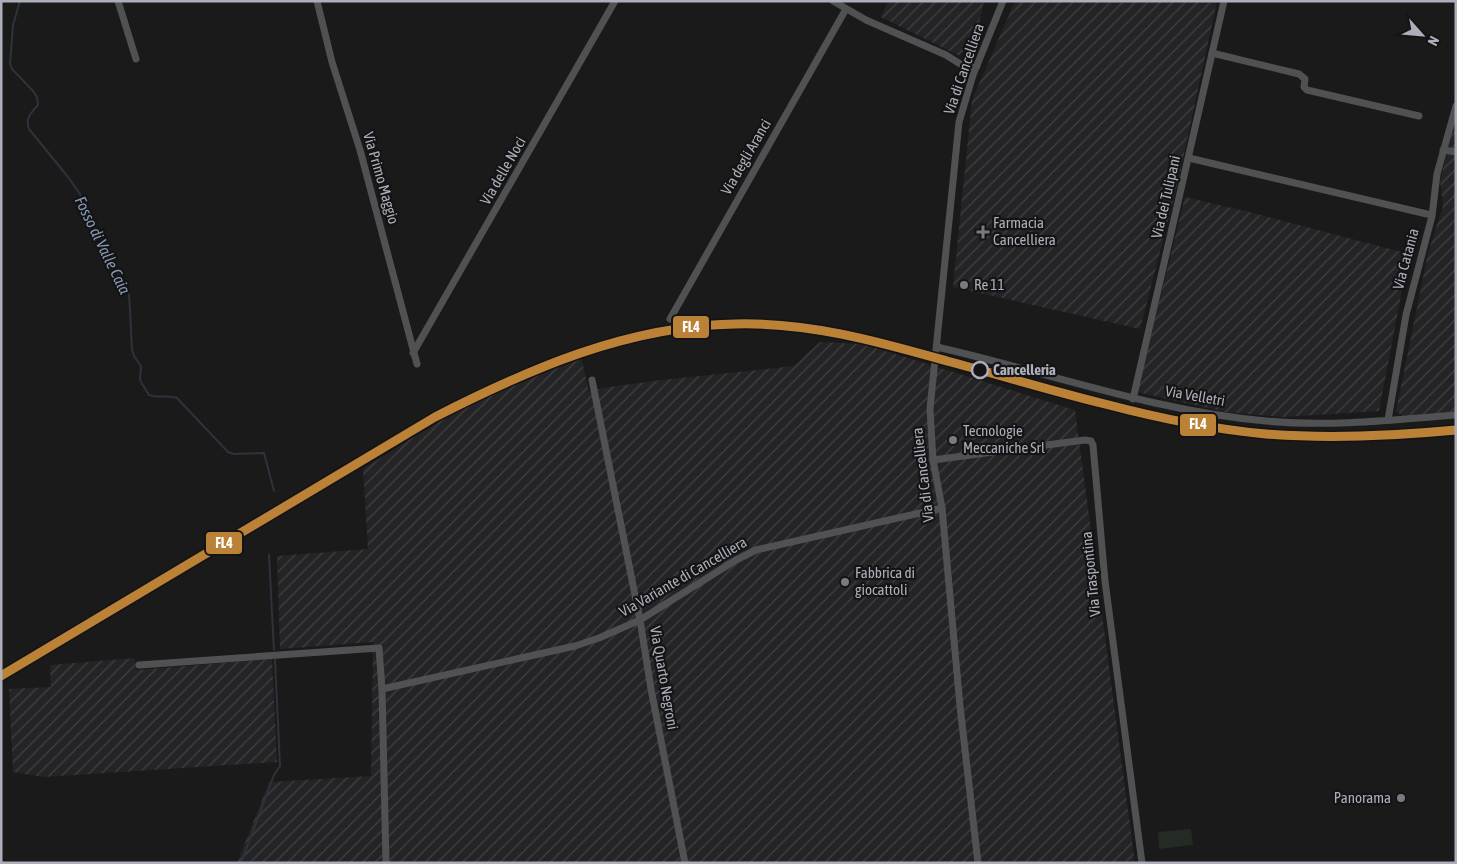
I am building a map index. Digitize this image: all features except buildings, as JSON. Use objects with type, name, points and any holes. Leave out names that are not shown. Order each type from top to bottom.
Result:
[{"type":"street","points":[[118,1],[136,59]]},
{"type":"street","name":"Via Primo Maggio","points":[[317,1],[332,62],[360,150],[417,364]]},
{"type":"street","name":"Via delle Noci","points":[[413,354],[616,1]]},
{"type":"street","points":[[833,1],[896,34],[946,55],[961,65],[970,68],[976,66]]},
{"type":"street","name":"Via di Cancelliera","points":[[978,863],[960,706],[942,508],[933,460],[930,409],[956,141],[969,86],[1003,1]]},
{"type":"street","name":"Via dei Tulipani","points":[[1133,398],[1224,1]]},
{"type":"street","name":"Via degli Aranci","points":[[670,319],[846,9]]},
{"type":"street","points":[[1212,53],[1299,74],[1305,79],[1304,87],[1307,90],[1418,116]]},
{"type":"street","points":[[961,65],[968,75],[969,86]]},
{"type":"street","name":"Via Catania","points":[[1388,420],[1406,316],[1432,216],[1436,178],[1456,106]]},
{"type":"street","points":[[1443,150],[1456,152]]},
{"type":"street","points":[[1189,158],[1427,214]]},
{"type":"street","name":"Via Velletri","points":[[937,347],[1133,398],[1202,412],[1269,422],[1330,423],[1456,415]]},
{"type":"street","name":"Via Quarto Negroni","points":[[592,380],[640,620],[651,689],[685,863]]},
{"type":"street","name":"Via Traspontina","points":[[933,460],[1085,440],[1091,441],[1093,445],[1105,581],[1142,863]]},
{"type":"street","name":"Via Variante di Cancelliera","points":[[382,689],[583,644],[640,620],[736,560],[756,550],[942,508]]},
{"type":"street","points":[[139,665],[378,648],[382,689],[386,863]]},
{"type":"shaded area","points":[[888,1],[984,1],[978,28],[960,56],[881,17]]},
{"type":"shaded area","points":[[1015,1],[1217,1],[1178,182],[1140,329],[953,287],[972,100]]},
{"type":"shaded area","points":[[1456,118],[1456,412],[1403,416],[1396,411],[1428,253],[1443,206],[1440,181]]},
{"type":"shaded area","points":[[1185,197],[1409,254],[1379,411],[1283,417],[1226,412],[1137,392]]},
{"type":"shaded area","points":[[820,342],[863,344],[1075,410],[1135,863],[237,863],[269,782],[371,776],[373,642],[280,649],[277,556],[368,549],[363,469],[433,425],[480,400],[543,369],[581,356],[589,392],[603,388],[653,381],[794,366]]},
{"type":"shaded area","points":[[135,658],[136,670],[272,659],[277,762],[44,777],[13,772],[9,689],[51,687],[50,665]]},
{"type":"shaded area","points":[[1191,829],[1193,845],[1159,849],[1158,832]]},
{"type":"waterway","name":"Fosso di Valle Caia","points":[[20,1],[13,25],[10,64],[12,69],[37,97],[38,105],[28,119],[29,129],[80,194],[112,263],[129,293],[132,349],[134,356],[141,366],[140,379],[142,384],[149,395],[177,398],[228,452],[234,454],[264,453],[274,491]]},
{"type":"waterway","name":"Fosso di Valle Caia","points":[[269,555],[274,650]]},
{"type":"waterway","name":"Fosso di Valle Caia","points":[[241,863],[274,775],[280,766],[275,660]]},
{"type":"transit line","name":"FL4","points":[[1,676],[435,417],[506,382],[543,367],[580,353],[656,333],[695,327],[762,324],[842,334],[1145,414],[1245,432],[1290,436],[1337,437],[1456,430]]},
{"type":"place","name":"Farmacia Cancelliera","points":[[983,232]]},
{"type":"place","name":"Re 11","points":[[964,285]]},
{"type":"place","name":"Cancelleria","points":[[980,370]]},
{"type":"place","name":"Tecnologie Meccaniche Srl","points":[[953,440]]},
{"type":"place","name":"Fabbrica di giocattoli","points":[[845,582]]},
{"type":"place","name":"Panorama","points":[[1401,798]]}]
